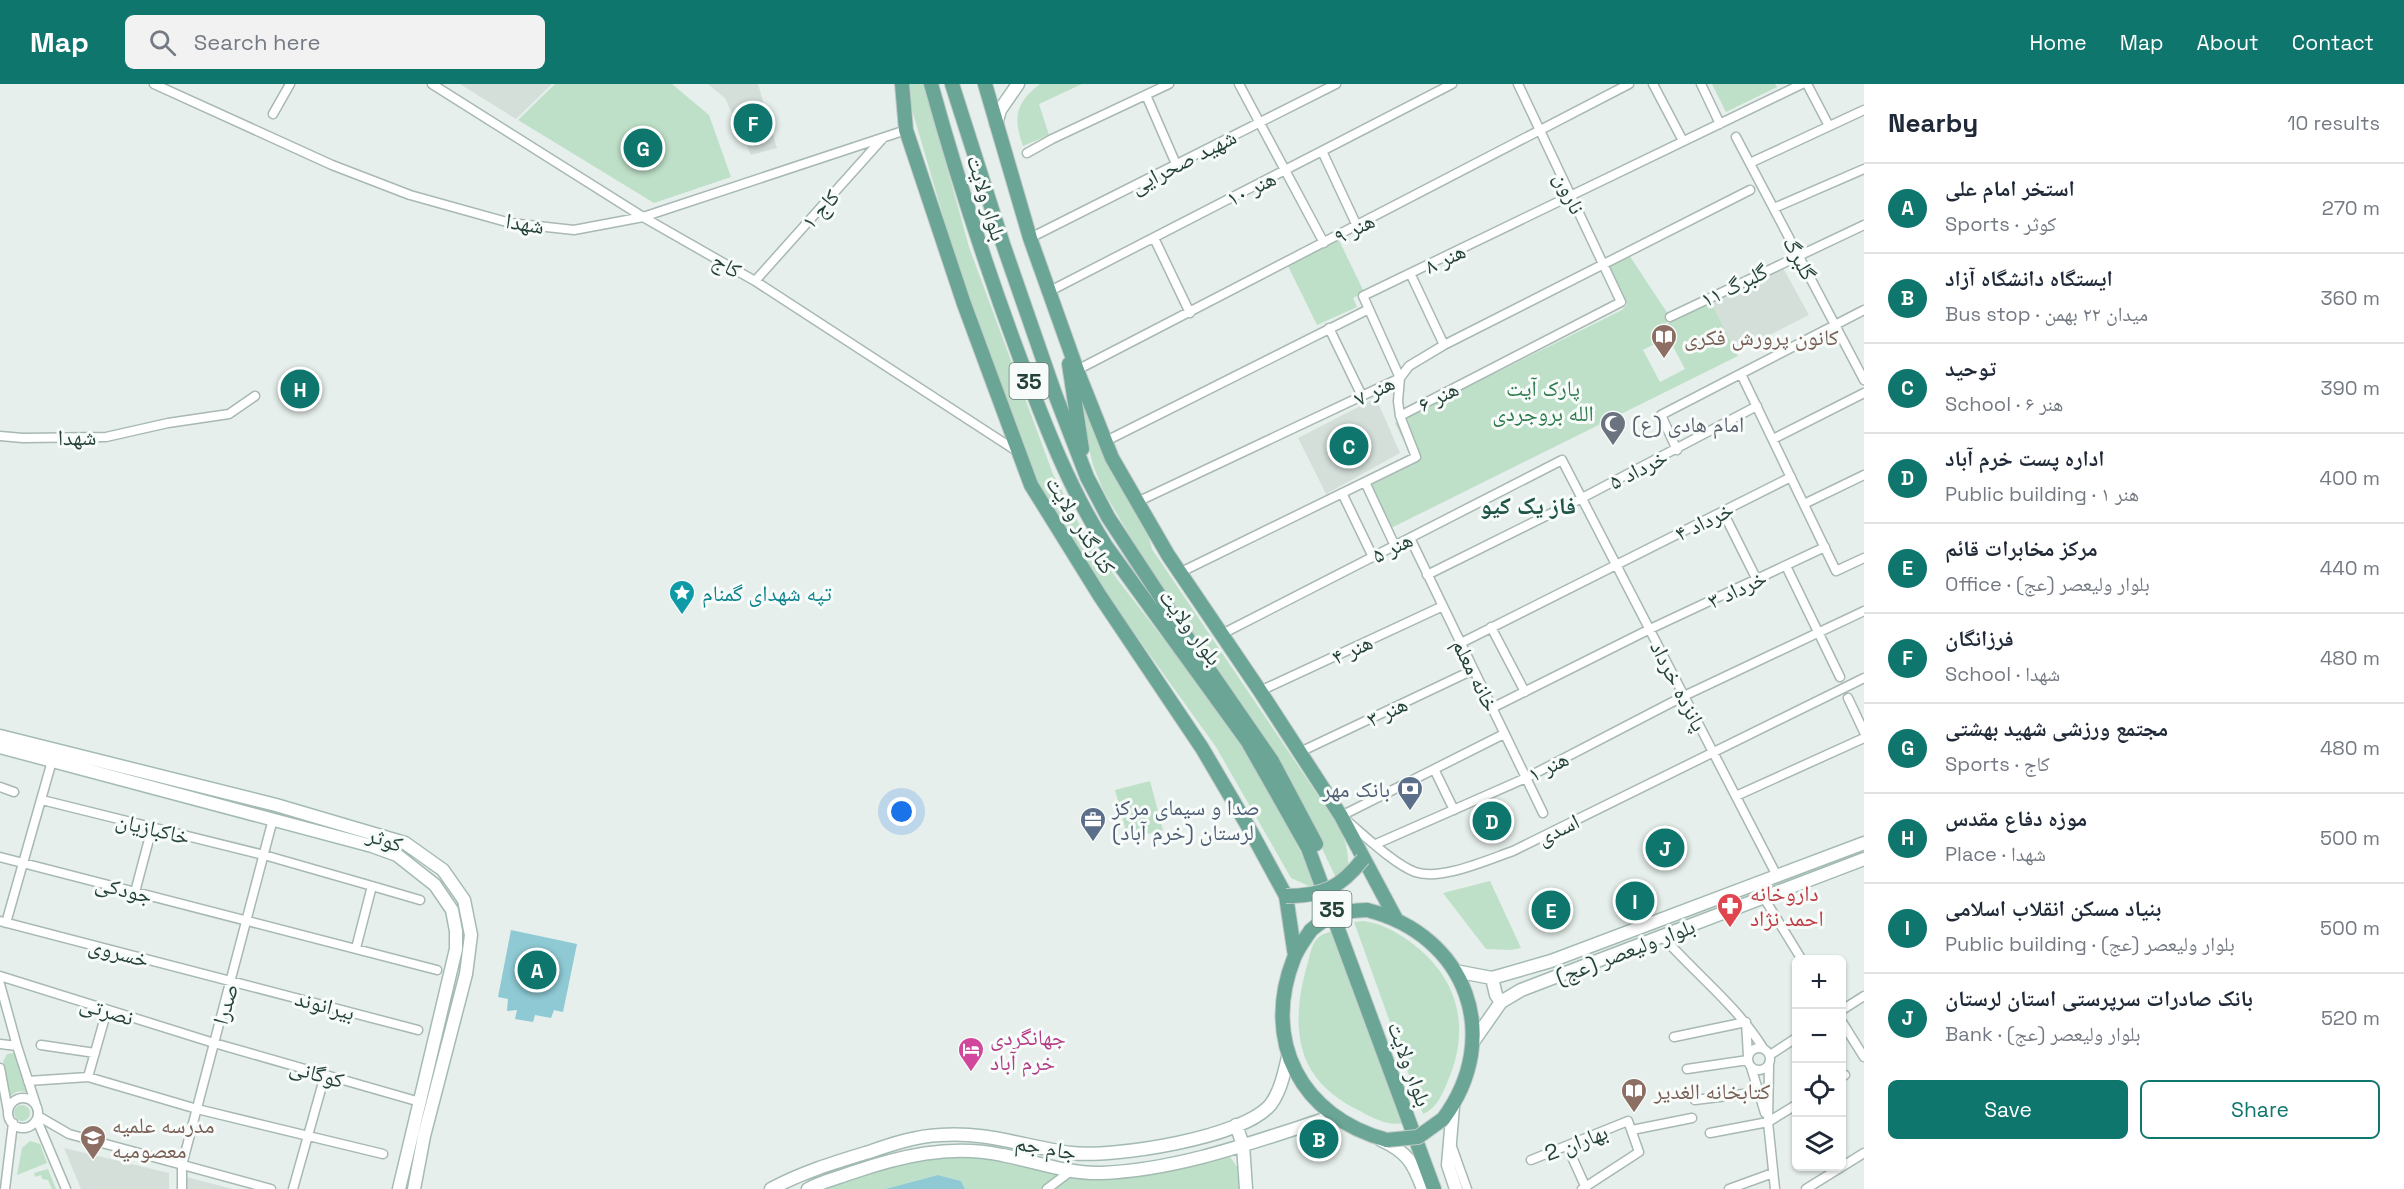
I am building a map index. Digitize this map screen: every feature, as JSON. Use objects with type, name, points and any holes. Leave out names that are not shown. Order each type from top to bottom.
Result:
[{"type":"main road","name":"بلوار ولایت","points":[[931,84],[987,270],[1068,478],[1085,514],[1106,546],[1248,742],[1308,848],[1434,1189]]},
{"type":"main road","name":"بلوار ولایت","points":[[952,84],[1007,255],[1055,394],[1087,477],[1108,517],[1272,762],[1318,848],[1443,1189]]},
{"type":"main road","points":[[985,84],[1030,238],[1077,370],[1112,458],[1179,573],[1222,634],[1341,816],[1396,920]]},
{"type":"main road","points":[[996,125],[1000,110],[1018,84]]},
{"type":"main road","name":"کنارگذر ولایت","points":[[901,88],[906,130],[964,304],[1031,485],[1202,748],[1249,828],[1286,896],[1295,956]]},
{"type":"main road","points":[[1070,348],[1069,367],[1087,477]]},
{"type":"main road","name":"کوثر","points":[[0,736],[54,756],[397,855],[435,885],[452,910],[456,931],[456,949],[414,1189]]},
{"type":"main road","name":"کوثر","points":[[0,747],[54,756],[276,806],[405,843],[442,870],[464,900],[471,935],[466,974],[420,1102],[399,1189]]},
{"type":"main road","points":[[273,819],[276,806]]},
{"type":"main road","name":"بلوار ولیعصر (عج)","points":[[1455,971],[1492,978],[1551,961],[1776,874],[1864,843]]},
{"type":"main road","points":[[1286,896],[1309,896],[1331,890],[1349,877],[1364,859]]},
{"type":"main road","name":"بلوار ولیعصر (عج)","points":[[1473,1042],[1501,1002],[1521,990],[1864,859]]},
{"type":"main road","points":[[1372,1135],[1387,1140],[1418,1137],[1443,1119],[1460,1095],[1473,1042],[1468,999],[1455,971],[1440,951],[1420,934],[1396,920],[1368,910],[1336,913],[1311,930],[1295,956],[1286,982],[1282,1008],[1283,1033],[1288,1057],[1300,1079],[1315,1099],[1335,1116],[1395,1147],[1408,1157],[1423,1189]]},
{"type":"main road","points":[[1492,978],[1496,995],[1501,1002]]},
{"type":"main road","name":"جام جم","points":[[771,1189],[802,1173],[903,1141],[939,1135],[970,1134],[1044,1149],[1098,1155],[1178,1143],[1236,1125],[1252,1118],[1270,1105],[1282,1085],[1288,1057]]},
{"type":"main road","points":[[1453,1107],[1448,1165],[1456,1189]]},
{"type":"main road","name":"جام جم","points":[[808,1189],[886,1162],[943,1151],[969,1150],[1001,1154],[1072,1170],[1098,1173],[1150,1169],[1243,1145],[1335,1116]]},
{"type":"main road","points":[[1236,1125],[1243,1145],[1246,1189]]},
{"type":"street","name":"شهدا","points":[[154,84],[332,165],[410,195],[510,223],[574,230],[642,217],[906,130]]},
{"type":"street","points":[[273,114],[290,84]]},
{"type":"street","name":"کاج","points":[[432,84],[642,217],[756,281],[1018,452]]},
{"type":"street","points":[[1027,153],[1169,84]]},
{"type":"street","points":[[1239,84],[1324,243]]},
{"type":"street","name":"شهید صحرایی","points":[[1030,238],[1335,84]]},
{"type":"street","name":"هنر ۱۰","points":[[1050,291],[1452,84]]},
{"type":"street","name":"نارون","points":[[1518,84],[1622,302]]},
{"type":"street","name":"هنر ۹","points":[[1077,370],[1629,84]]},
{"type":"street","points":[[1653,84],[1683,141]]},
{"type":"street","points":[[1701,84],[1720,124]]},
{"type":"street","name":"هنر ۸","points":[[1369,309],[1363,296],[1411,275],[1802,84]]},
{"type":"street","points":[[1807,84],[1829,126]]},
{"type":"street","points":[[1146,95],[1176,164]]},
{"type":"street","points":[[1750,163],[1864,110]]},
{"type":"street","name":"گلبرگ","points":[[1737,136],[1864,380]]},
{"type":"street","name":"کاج ۱","points":[[756,281],[884,137]]},
{"type":"street","points":[[1322,151],[1357,226]]},
{"type":"street","points":[[1774,208],[1864,169]]},
{"type":"street","name":"هنر ۷","points":[[1137,502],[1400,378],[1409,366],[1444,345],[1750,190]]},
{"type":"street","name":"گلبرگ ۱۱","points":[[1670,317],[1798,254],[1864,225]]},
{"type":"street","points":[[1154,238],[1190,313]]},
{"type":"street","points":[[1411,275],[1444,345]]},
{"type":"street","name":"هنر ۶","points":[[1179,573],[1416,457],[1400,416],[1622,302]]},
{"type":"street","points":[[1106,441],[1369,309],[1400,378],[1398,401],[1400,416]]},
{"type":"street","points":[[1677,450],[1661,415],[1864,310]]},
{"type":"street","points":[[1329,328],[1362,396]]},
{"type":"street","points":[[1741,374],[1836,571],[1864,558]]},
{"type":"street","points":[[1773,439],[1864,393]]},
{"type":"street","name":"شهدا","points":[[0,436],[106,437],[168,423],[229,414],[255,396]]},
{"type":"street","name":"خرداد ۵","points":[[1427,575],[1677,450],[1757,406]]},
{"type":"street","name":"پانزده خرداد","points":[[1562,460],[1776,874]]},
{"type":"street","name":"هنر ۵","points":[[1222,634],[1562,460]]},
{"type":"street","points":[[1804,504],[1864,475]]},
{"type":"street","name":"خرداد ۴","points":[[1461,643],[1616,563],[1791,477]]},
{"type":"street","points":[[1365,482],[1395,546]]},
{"type":"street","points":[[1342,493],[1373,557]]},
{"type":"street","points":[[1723,512],[1757,580]]},
{"type":"street","name":"خانه معلم","points":[[1410,538],[1543,813]]},
{"type":"street","name":"خرداد ۳","points":[[1492,708],[1650,629],[1825,547]]},
{"type":"street","points":[[1786,566],[1840,677]]},
{"type":"street","name":"هنر ۴","points":[[1260,691],[1443,606]]},
{"type":"street","name":"هنر ۱","points":[[1376,844],[1526,778],[1684,696],[1864,610]]},
{"type":"street","points":[[1491,627],[1525,692]]},
{"type":"street","name":"هنر ۳","points":[[1300,752],[1473,670]]},
{"type":"street","name":"اسدی","points":[[1341,816],[1395,861],[1415,872],[1437,874],[1513,851],[1864,678]]},
{"type":"street","points":[[1848,698],[1864,732]]},
{"type":"street","points":[[1341,816],[1435,771],[1504,734]]},
{"type":"street","points":[[1736,796],[1864,738]]},
{"type":"street","name":"خسروی","points":[[54,756],[24,864],[3,922],[231,981]]},
{"type":"street","points":[[1435,771],[1454,810]]},
{"type":"street","points":[[0,787],[14,792]]},
{"type":"street","name":"خاکبازیان","points":[[42,800],[264,855],[420,900]]},
{"type":"street","name":"صدرا","points":[[182,1189],[182,1165],[273,819]]},
{"type":"street","points":[[135,892],[152,828]]},
{"type":"street","name":"جودکی","points":[[0,857],[437,970]]},
{"type":"street","points":[[356,948],[372,886]]},
{"type":"street","points":[[1764,898],[1799,955]]},
{"type":"street","points":[[1663,937],[1746,1022],[1770,1055]]},
{"type":"street","name":"نصرتی","points":[[0,976],[214,1043]]},
{"type":"street","name":"بیرانوند","points":[[231,981],[418,1030]]},
{"type":"street","points":[[0,984],[38,1118],[66,1189]]},
{"type":"street","points":[[1844,1009],[1864,996]]},
{"type":"street","points":[[88,1077],[107,1010]]},
{"type":"street","points":[[1674,1037],[1746,1022]]},
{"type":"street","points":[[1746,1022],[1749,1061],[1768,1122]]},
{"type":"street","points":[[1846,1028],[1864,1057]]},
{"type":"street","points":[[1770,1055],[1792,1041]]},
{"type":"street","name":"کوگانی","points":[[214,1043],[420,1102]]},
{"type":"street","points":[[0,1044],[16,1046]]},
{"type":"street","points":[[41,1044],[95,1053]]},
{"type":"street","points":[[1749,1061],[1753,1050],[1763,1048]]},
{"type":"street","points":[[1770,1055],[1768,1122],[1775,1189]]},
{"type":"street","points":[[1687,1069],[1749,1061],[1759,1070],[1769,1065]]},
{"type":"street","points":[[0,1068],[8,1111],[13,1123],[5,1189]]},
{"type":"street","points":[[293,1189],[325,1075]]},
{"type":"street","points":[[28,1081],[88,1077],[197,1109],[383,1154]]},
{"type":"street","points":[[1695,1100],[1759,1092]]},
{"type":"street","points":[[8,1111],[10,1105],[20,1098],[32,1100],[36,1105]]},
{"type":"street","points":[[1710,1133],[1768,1122],[1792,1108]]},
{"type":"street","points":[[13,1123],[17,1126],[28,1127],[38,1118]]},
{"type":"street","points":[[38,1118],[69,1134],[271,1189]]},
{"type":"street","points":[[1632,1130],[1692,1118]]},
{"type":"street","name":"بهاران 2","points":[[1531,1160],[1628,1121],[1639,1152],[1584,1188]]},
{"type":"street","points":[[0,1138],[11,1141]]},
{"type":"street","points":[[1449,1138],[1467,1189]]},
{"type":"street","points":[[1567,1146],[1584,1188]]},
{"type":"street","points":[[1806,1189],[1864,1153]]},
{"type":"street","points":[[1047,1189],[1072,1170]]},
{"type":"street","points":[[1729,1189],[1773,1173]]},
{"type":"shaded area","points":[[460,84],[552,84],[516,119]]},
{"type":"shaded area","points":[[708,84],[758,84],[777,148],[751,155],[725,98]]},
{"type":"shaded area","points":[[1782,266],[1809,315],[1736,352],[1711,302]]},
{"type":"shaded area","points":[[1376,398],[1400,453],[1326,494],[1298,438]]},
{"type":"shaded area","name":"مدرسه علمیه معصومیه","points":[[64,1148],[169,1173],[169,1189],[81,1189]]},
{"type":"shaded area","points":[[186,1177],[233,1189],[185,1189]]},
{"type":"green space","points":[[555,84],[672,84],[709,115],[731,177],[654,203],[518,120]]},
{"type":"green space","points":[[907,84],[924,84],[969,247],[1053,474],[1082,529],[1117,579],[1218,709],[1273,796],[1317,885],[1309,886],[1291,878],[1216,747],[1083,562],[1039,489],[1016,431],[952,247],[906,89]]},
{"type":"green space","points":[[1040,84],[1082,84],[1039,104],[1049,135],[1023,146],[1018,127],[1018,112],[1025,98]]},
{"type":"green space","points":[[1712,84],[1775,84],[1777,87],[1726,112]]},
{"type":"green space","points":[[1336,234],[1364,292],[1353,298],[1357,307],[1317,325],[1288,266],[1296,262],[1293,255]]},
{"type":"green space","name":"پارک آیت الله بروجردی","points":[[1629,255],[1670,317],[1665,325],[1711,302],[1738,356],[1389,529],[1366,484],[1413,460],[1395,423],[1622,310],[1627,304],[1608,266]],"holes":[[[1668,337],[1685,369],[1660,382],[1643,350]]]},
{"type":"green space","points":[[1084,401],[1146,526],[1152,549],[1340,828],[1347,848],[1348,869],[1336,878],[1301,804],[1158,584],[1103,490],[1093,465],[1078,405]]},
{"type":"green space","points":[[1150,781],[1163,830],[1128,839],[1115,790]]},
{"type":"green space","points":[[1490,881],[1521,948],[1486,949],[1443,893]]},
{"type":"green space","points":[[1363,921],[1393,931],[1426,955],[1439,970],[1456,1004],[1459,1023],[1455,1062],[1438,1101],[1432,1109],[1423,1114],[1354,922]]},
{"type":"green space","points":[[1331,931],[1404,1123],[1392,1124],[1381,1121],[1339,1099],[1316,1077],[1305,1057],[1299,1030],[1302,989],[1313,945],[1320,936]]},
{"type":"green space","points":[[7,1054],[17,1055],[30,1094],[18,1092],[8,1100],[3,1062]]},
{"type":"green space","points":[[22,1105],[30,1113],[22,1121],[14,1113]]},
{"type":"green space","points":[[30,1141],[40,1144],[47,1163],[17,1175],[22,1148]]},
{"type":"green space","points":[[969,1154],[1096,1178],[1229,1155],[1237,1167],[1239,1189],[965,1189],[961,1181],[938,1175],[885,1189],[822,1189],[910,1162]]},
{"type":"green space","points":[[48,1169],[56,1189],[52,1189],[48,1180],[42,1179],[41,1175],[35,1177],[34,1173]]},
{"type":"water","points":[[511,930],[577,944],[563,1012],[554,1010],[551,1018],[535,1015],[533,1022],[515,1019],[517,1010],[507,1011],[508,999],[498,997]]},
{"type":"water","points":[[938,1175],[961,1181],[965,1189],[885,1189]]},
{"type":"place","name":"فرزانگان","points":[[753,123]]},
{"type":"place","name":"مجتمع ورزشی شهید بهشتی","points":[[643,148]]},
{"type":"place","name":"کانون پرورش فکری","points":[[1664,360]]},
{"type":"place","name":"موزه دفاع مقدس","points":[[300,389]]},
{"type":"place","name":"توحید","points":[[1349,446]]},
{"type":"place","name":"امام هادی (ع)","points":[[1613,447]]},
{"type":"place","name":"تپه شهدای گمنام","points":[[682,616]]},
{"type":"place","name":"بانک مهر","points":[[1410,812]]},
{"type":"place","name":"اداره پست خرم آباد","points":[[1492,821]]},
{"type":"place","name":"صدا و سیمای مرکز لرستان (خرم آباد)","points":[[1093,843]]},
{"type":"place","name":"بانک صادرات سرپرستی استان لرستان","points":[[1665,848]]},
{"type":"place","name":"بنیاد مسکن انقلاب اسلامی","points":[[1635,901]]},
{"type":"place","name":"مرکز مخابرات قائم","points":[[1551,910]]},
{"type":"place","name":"داروخانه احمد نژاد","points":[[1730,929]]},
{"type":"place","name":"استخر امام علی","points":[[537,970]]},
{"type":"place","name":"جهانگردى خرم آباد","points":[[971,1073]]},
{"type":"place","name":"کتابخانه الغدیر","points":[[1634,1114]]},
{"type":"place","name":"ایستگاه دانشگاه آزاد","points":[[1319,1139]]},
{"type":"place","name":"مدرسه علمیه معصومیه","points":[[93,1161]]},
{"type":"district","name":"فاز یک کیو","points":[[1528,505]]}]
